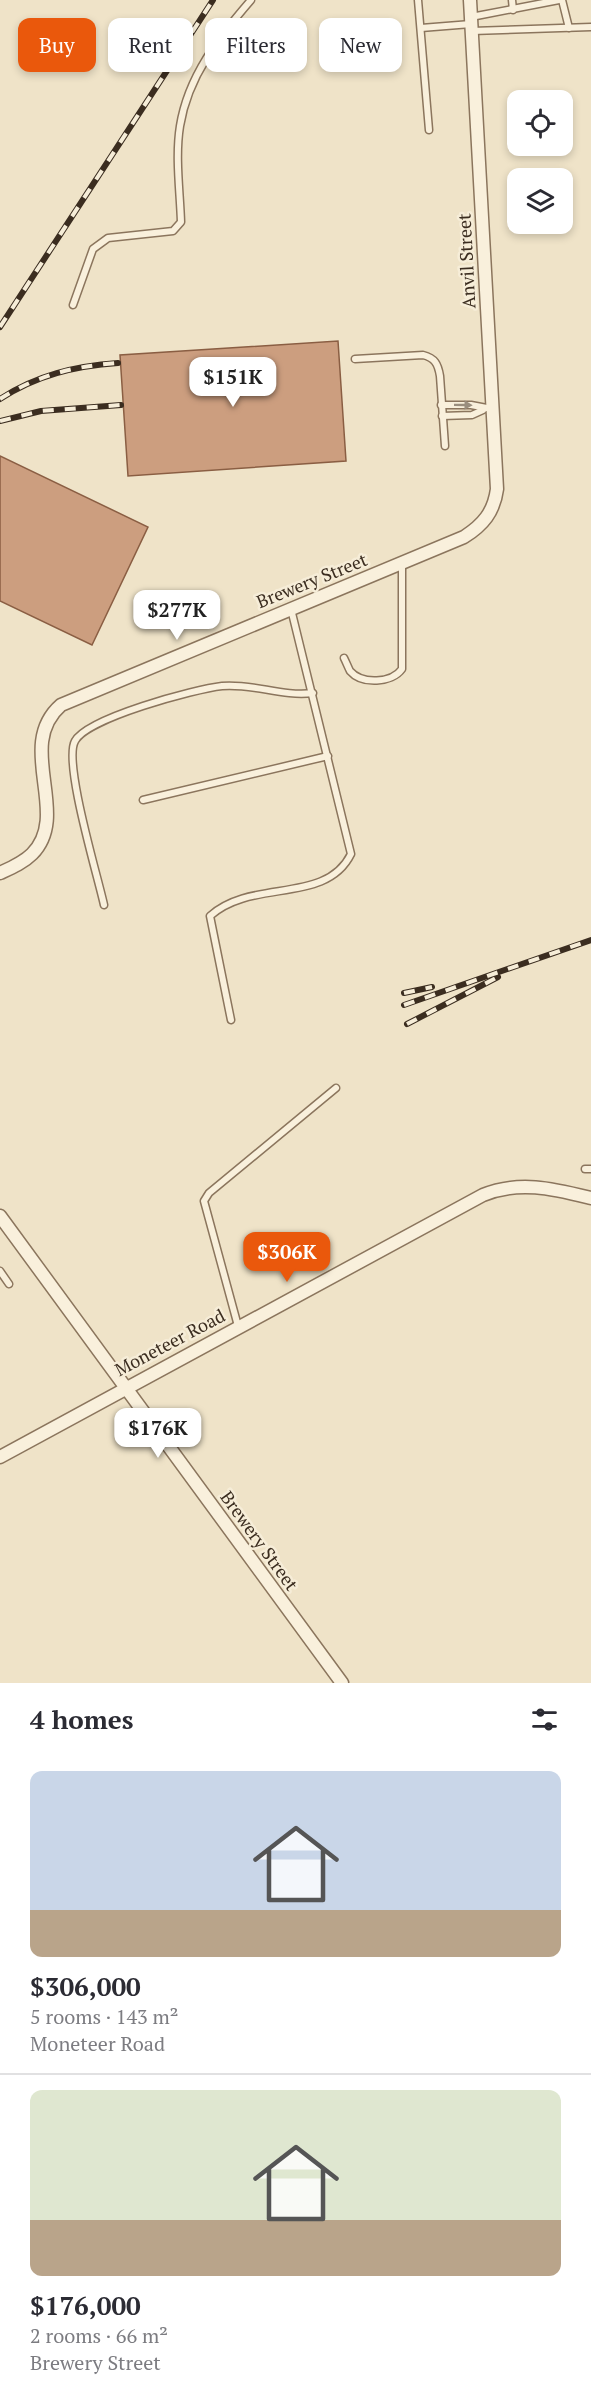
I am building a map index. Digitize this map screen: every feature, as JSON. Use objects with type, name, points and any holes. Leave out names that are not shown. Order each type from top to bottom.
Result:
[{"type":"street","name":"Anvil Street","points":[[470,0],[488,409],[497,489],[495,504],[488,517]]},
{"type":"street","name":"Brewery Street","points":[[0,873],[32,854],[45,833],[41,745],[46,723],[61,705],[464,537],[476,530],[488,517]]},
{"type":"street","name":"Moneteer Road","points":[[0,1457],[238,1326],[500,1188],[545,1188],[591,1198]]},
{"type":"street","name":"Brewery Street","points":[[0,1216],[342,1683]]},
{"type":"lane","points":[[73,305],[93,249],[99,242],[108,237],[173,231],[181,222],[178,151],[180,126],[188,97],[212,47],[251,0]]},
{"type":"lane","points":[[418,0],[429,130]]},
{"type":"lane","points":[[512,0],[513,10]]},
{"type":"lane","points":[[471,24],[529,3],[561,0],[569,28]]},
{"type":"lane","points":[[421,27],[471,24],[591,27]]},
{"type":"lane","points":[[355,359],[423,355],[432,357],[438,365],[445,446]]},
{"type":"lane","points":[[441,405],[471,405],[488,409]]},
{"type":"lane","points":[[442,416],[472,414],[488,409]]},
{"type":"lane","points":[[344,658],[351,671],[360,678],[377,681],[388,679],[398,675],[402,669],[402,564]]},
{"type":"lane","points":[[231,1020],[210,929],[210,916],[218,909],[240,899],[264,892],[315,885],[334,877],[346,865],[351,854],[291,609]]},
{"type":"lane","points":[[104,905],[80,803],[72,755],[75,741],[87,728],[117,715],[223,686],[290,694],[313,693]]},
{"type":"lane","points":[[143,800],[328,756]]},
{"type":"lane","points":[[238,1326],[204,1201],[209,1192],[336,1088]]},
{"type":"lane","points":[[0,1271],[9,1284]]},
{"type":"building","points":[[338,341],[346,461],[128,476],[120,355]]},
{"type":"building","points":[[0,456],[148,527],[92,645],[0,601]]},
{"type":"railway","points":[[0,327],[213,0]]},
{"type":"railway","points":[[0,399],[28,384],[57,373],[118,363]]},
{"type":"railway","points":[[0,421],[41,411],[121,405]]},
{"type":"railway","points":[[404,1005],[591,940]]},
{"type":"railway","points":[[407,1024],[498,977]]},
{"type":"railway","points":[[404,993],[432,987]]}]
